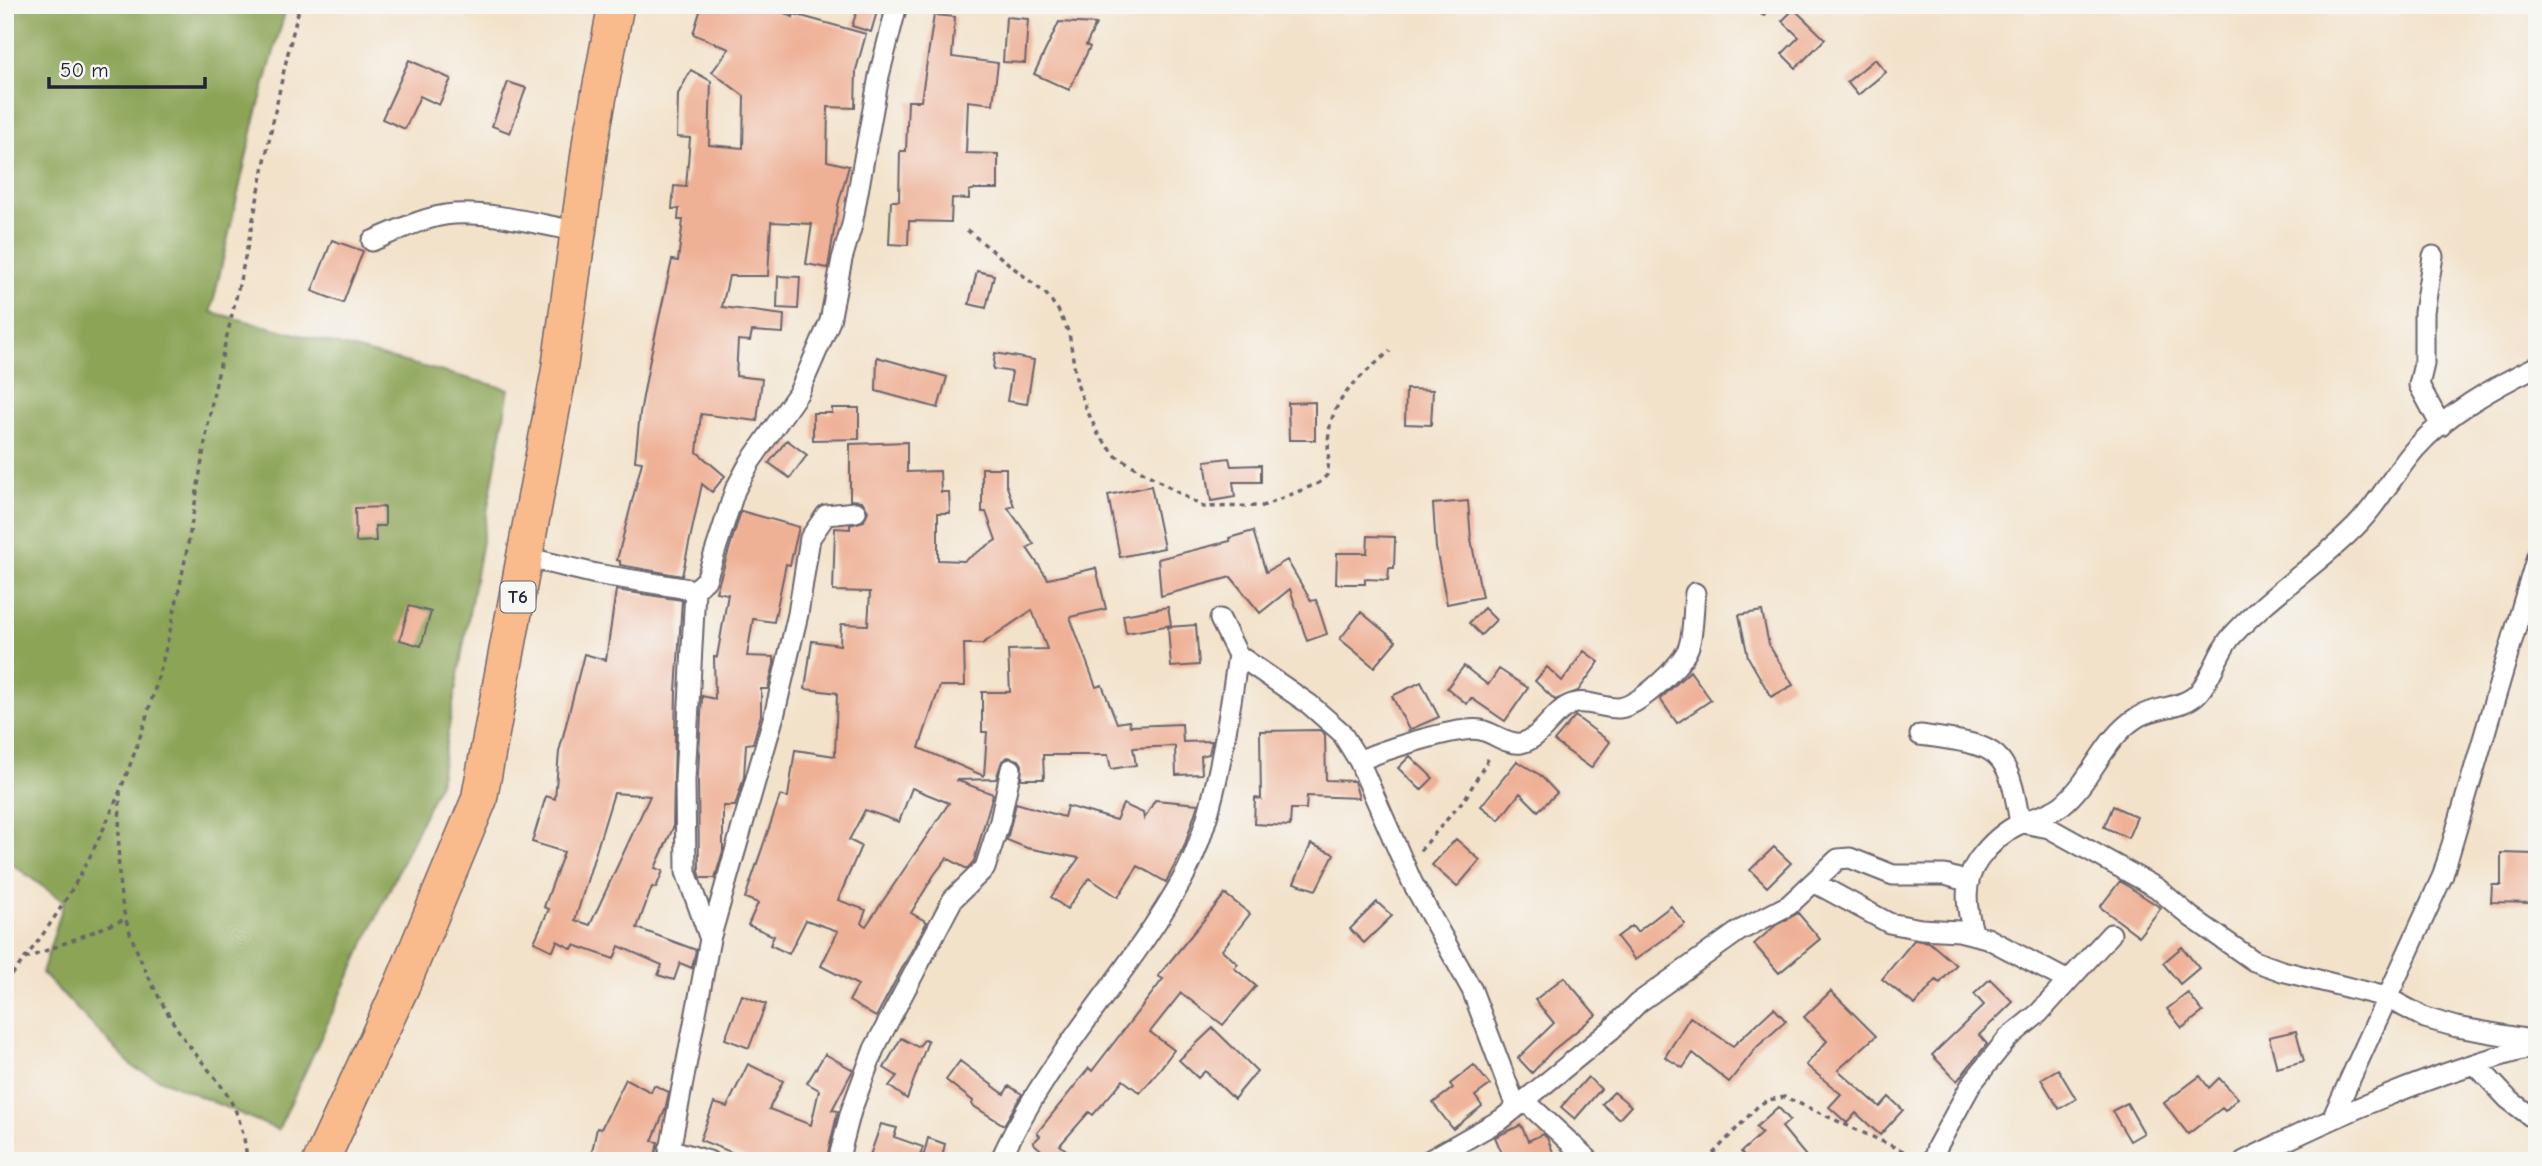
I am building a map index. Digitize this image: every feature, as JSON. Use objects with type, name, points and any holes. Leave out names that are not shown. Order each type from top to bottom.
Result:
[{"type":"highway","name":"T6","points":[[321,1161],[402,985],[479,800],[559,372],[577,231],[616,5]]},
{"type":"street","points":[[710,939],[685,872],[685,780],[695,590],[706,580],[735,490],[750,462],[799,392],[830,321],[842,259],[852,225],[879,76],[897,5]]},
{"type":"street","points":[[372,241],[410,225],[452,214],[504,216],[577,231]]},
{"type":"street","points":[[2432,256],[2424,312],[2424,364],[2418,385],[2441,426]]},
{"type":"street","points":[[1974,935],[1966,897],[1976,862],[1988,847],[2021,824],[2046,816],[2078,790],[2122,728],[2139,715],[2199,693],[2230,639],[2289,581],[2350,533],[2378,501],[2416,449],[2441,426],[2511,379],[2537,366]]},
{"type":"street","points":[[709,1161],[668,1155],[710,939],[775,712],[798,614],[810,538],[826,515],[856,512]]},
{"type":"street","points":[[2332,1119],[2443,874],[2537,556]]},
{"type":"street","points":[[526,557],[596,574],[695,590]]},
{"type":"street","points":[[1359,761],[1381,751],[1421,742],[1453,730],[1482,730],[1500,739],[1518,743],[1529,740],[1572,704],[1586,703],[1603,708],[1621,708],[1638,700],[1683,657],[1689,646],[1695,593]]},
{"type":"street","points":[[1220,619],[1238,655],[1309,704],[1341,732],[1359,761],[1405,866],[1472,990],[1521,1104],[1590,1161]]},
{"type":"street","points":[[1000,1161],[1041,1086],[1182,879],[1203,825],[1231,706],[1238,655]]},
{"type":"street","points":[[1920,736],[1963,742],[1996,752],[2009,771],[2021,824]]},
{"type":"street","points":[[838,1161],[851,1111],[874,1049],[953,899],[985,868],[1000,821],[1011,769]]},
{"type":"street","points":[[2021,824],[2049,828],[2133,873],[2254,961],[2282,971],[2386,997],[2425,1018],[2537,1044]]},
{"type":"street","points":[[1428,1161],[1502,1119],[1611,1030],[1638,1003],[1739,932],[1788,905],[1842,858],[1893,875],[1945,875],[1969,882]]},
{"type":"street","points":[[1815,883],[1889,923],[1987,938],[2066,980]]},
{"type":"street","points":[[1925,1159],[1937,1147],[1972,1083],[2008,1038],[2039,1013],[2111,933]]},
{"type":"street","points":[[2244,1161],[2332,1119],[2537,1044]]},
{"type":"street","points":[[2476,1065],[2508,1099],[2537,1121]]},
{"type":"path","points":[[5,982],[64,901],[104,826],[140,735],[169,632],[214,397],[284,67],[300,5]]},
{"type":"path","points":[[1743,5],[1766,16]]},
{"type":"path","points":[[967,230],[1046,294],[1058,310],[1069,333],[1077,384],[1086,408],[1098,434],[1116,456],[1203,507],[1264,506],[1319,482],[1327,475],[1330,426],[1340,399],[1390,351]]},
{"type":"path","points":[[1405,866],[1466,797],[1500,739]]},
{"type":"path","points":[[120,788],[119,874],[125,919],[173,1021],[233,1100],[246,1135],[247,1161]]},
{"type":"path","points":[[23,960],[125,919]]},
{"type":"path","points":[[1706,1161],[1759,1105],[1768,1100],[1785,1097],[1925,1159]]},
{"type":"green space","points":[[5,5],[287,5],[255,119],[211,312],[509,389],[439,783],[278,1130],[134,1068],[42,973],[64,902],[5,859]]},
{"type":"building","points":[[702,5],[768,5],[793,17],[794,14],[866,34],[856,70],[855,108],[828,107],[827,161],[849,166],[838,205],[828,268],[806,264],[812,224],[771,222],[768,276],[729,276],[722,307],[784,315],[783,333],[752,331],[750,341],[738,340],[736,376],[762,379],[757,421],[701,414],[697,452],[725,476],[712,492],[702,484],[682,576],[620,565],[617,560],[642,462],[635,461],[650,359],[672,260],[678,261],[683,220],[678,220],[679,209],[672,209],[674,186],[686,187],[690,138],[677,137],[678,94],[691,70],[711,81],[709,145],[743,148],[744,96],[712,72],[729,49],[693,34]]},
{"type":"building","points":[[859,5],[879,5],[871,32],[852,26]]},
{"type":"building","points":[[1794,9],[1825,39],[1796,68],[1782,54],[1799,37],[1782,21]]},
{"type":"building","points":[[934,15],[955,17],[952,57],[998,63],[993,104],[968,101],[966,153],[998,154],[998,189],[975,189],[969,191],[969,199],[952,198],[951,222],[909,221],[908,245],[889,244],[891,201],[899,201],[900,151],[906,151],[908,101],[921,101]]},
{"type":"building","points":[[1006,17],[1028,19],[1025,63],[1003,62]]},
{"type":"building","points":[[1059,22],[1096,24],[1086,45],[1090,47],[1069,90],[1034,74]]},
{"type":"building","points":[[1875,59],[1886,72],[1858,95],[1847,82]]},
{"type":"building","points":[[409,60],[451,79],[439,105],[420,96],[405,129],[382,119]]},
{"type":"building","points":[[508,82],[526,88],[510,133],[492,126]]},
{"type":"building","points":[[332,240],[363,251],[343,303],[312,291]]},
{"type":"building","points":[[977,271],[994,275],[986,308],[969,304]]},
{"type":"building","points":[[778,276],[800,277],[798,309],[777,308]]},
{"type":"building","points":[[995,353],[1034,360],[1027,404],[1007,401],[1012,372],[993,369]]},
{"type":"building","points":[[877,357],[947,377],[938,408],[876,391]]},
{"type":"building","points":[[1406,389],[1433,390],[1431,425],[1405,424]]},
{"type":"building","points":[[1315,402],[1315,440],[1289,440],[1288,403]]},
{"type":"building","points":[[832,408],[859,408],[859,439],[813,440],[813,413],[832,413]]},
{"type":"building","points":[[787,440],[807,455],[790,478],[769,463]]},
{"type":"building","points":[[907,442],[907,472],[940,471],[941,492],[949,492],[950,513],[938,513],[938,560],[964,561],[996,540],[986,512],[982,512],[982,468],[1006,468],[1006,484],[1014,506],[1008,508],[1034,544],[1027,548],[1048,579],[1096,568],[1106,609],[1070,617],[1096,687],[1102,685],[1117,723],[1129,721],[1130,726],[1182,724],[1183,742],[1212,741],[1209,754],[1201,756],[1202,774],[1176,775],[1175,746],[1133,748],[1136,765],[1111,769],[1108,755],[1043,755],[1044,779],[1021,779],[1022,765],[1019,760],[1008,757],[1002,761],[996,779],[956,780],[993,794],[974,861],[967,869],[947,858],[934,875],[911,913],[927,922],[876,1017],[849,1001],[858,985],[821,966],[838,931],[806,920],[789,954],[770,945],[774,936],[748,925],[758,903],[745,898],[780,796],[788,797],[795,750],[835,756],[837,693],[805,689],[812,641],[840,645],[841,624],[868,625],[870,592],[833,591],[835,528],[850,529],[850,525],[864,521],[868,511],[862,501],[850,500],[850,444]],"holes":[[[1032,610],[1047,649],[1008,650],[1010,692],[982,692],[982,732],[987,732],[984,776],[919,748],[940,686],[965,686],[964,644],[982,644]],[[912,788],[949,803],[866,926],[861,923],[866,910],[838,900],[861,846],[849,840],[865,810],[899,822]]]},
{"type":"building","points":[[1229,458],[1231,466],[1261,465],[1261,482],[1233,482],[1235,497],[1211,501],[1205,461]]},
{"type":"building","points":[[1151,486],[1164,548],[1120,557],[1108,495]]},
{"type":"building","points":[[1468,501],[1471,539],[1482,597],[1447,604],[1436,548],[1433,504]]},
{"type":"building","points":[[385,507],[385,526],[375,526],[376,541],[356,542],[355,508]]},
{"type":"building","points":[[741,511],[799,527],[790,565],[786,564],[774,622],[753,619],[747,656],[774,657],[774,664],[768,689],[761,689],[761,715],[753,743],[746,744],[744,777],[735,806],[723,806],[723,851],[715,878],[701,878],[698,775],[702,696],[715,699],[714,657],[717,657],[728,594],[716,592]]},
{"type":"building","points":[[1253,531],[1266,572],[1287,560],[1311,601],[1316,600],[1327,634],[1307,641],[1290,589],[1260,613],[1231,577],[1161,596],[1158,559],[1230,541],[1229,538]]},
{"type":"building","points":[[1368,536],[1395,537],[1394,568],[1389,568],[1388,580],[1365,579],[1365,584],[1336,584],[1337,553],[1367,553]]},
{"type":"building","points":[[616,590],[682,600],[676,691],[673,828],[655,868],[663,871],[656,888],[652,887],[637,928],[696,950],[692,968],[680,963],[674,980],[658,975],[662,965],[619,946],[614,959],[574,945],[572,949],[557,941],[553,951],[534,942],[549,909],[544,907],[564,852],[532,842],[546,796],[555,799],[559,752],[584,654],[606,660]],"holes":[[[614,793],[650,796],[590,925],[575,920]]]},
{"type":"building","points":[[409,606],[431,612],[421,646],[400,640]]},
{"type":"building","points":[[1168,607],[1171,625],[1126,633],[1123,615]]},
{"type":"building","points":[[1484,608],[1496,620],[1481,635],[1469,623]]},
{"type":"building","points":[[1762,611],[1769,645],[1793,685],[1771,697],[1748,657],[1739,615]]},
{"type":"building","points":[[1361,612],[1396,641],[1374,667],[1340,639]]},
{"type":"building","points":[[1196,625],[1199,665],[1171,667],[1168,627]]},
{"type":"building","points":[[1584,651],[1599,662],[1578,691],[1555,700],[1535,681],[1547,667],[1562,681]]},
{"type":"building","points":[[1464,666],[1488,685],[1499,669],[1528,688],[1505,721],[1471,698],[1467,704],[1447,688]]},
{"type":"building","points":[[1690,671],[1711,700],[1677,723],[1660,699]]},
{"type":"building","points":[[1421,682],[1439,717],[1409,730],[1392,696]]},
{"type":"building","points":[[1575,716],[1610,742],[1591,768],[1554,741]]},
{"type":"building","points":[[1320,730],[1325,735],[1326,780],[1354,781],[1359,798],[1307,796],[1306,809],[1291,809],[1290,826],[1254,824],[1255,798],[1261,799],[1260,731]]},
{"type":"building","points":[[1410,756],[1433,778],[1421,790],[1398,768]]},
{"type":"building","points":[[1517,761],[1540,775],[1557,793],[1538,811],[1520,793],[1499,820],[1481,806]]},
{"type":"building","points":[[1155,800],[1198,804],[1184,847],[1166,882],[1138,866],[1118,897],[1089,878],[1067,909],[1051,897],[1079,858],[1027,848],[1007,840],[1016,803],[1064,817],[1067,806],[1116,820],[1123,804],[1143,813],[1144,819]]},
{"type":"building","points":[[2113,806],[2137,817],[2128,838],[2104,827]]},
{"type":"building","points":[[1456,839],[1480,860],[1457,887],[1432,865]]},
{"type":"building","points":[[1311,844],[1334,854],[1316,890],[1294,883]]},
{"type":"building","points":[[1774,847],[1791,863],[1767,887],[1750,870]]},
{"type":"building","points":[[2501,853],[2534,854],[2533,903],[2491,902],[2492,885],[2501,885]]},
{"type":"building","points":[[2120,881],[2161,908],[2139,936],[2100,907]]},
{"type":"building","points":[[1225,894],[1250,914],[1222,950],[1238,964],[1234,968],[1256,986],[1223,1025],[1181,993],[1150,1032],[1174,1050],[1153,1078],[1140,1093],[1123,1080],[1093,1115],[1089,1112],[1060,1145],[1079,1161],[1054,1161],[1033,1143],[1040,1136],[1037,1133],[1089,1068],[1092,1071],[1163,979],[1158,976]]},
{"type":"building","points":[[1377,902],[1392,916],[1364,943],[1350,929]]},
{"type":"building","points":[[1671,906],[1685,924],[1635,960],[1617,937],[1632,926],[1637,932]]},
{"type":"building","points":[[1798,913],[1820,939],[1779,973],[1754,944],[1776,925]]},
{"type":"building","points":[[1914,940],[1929,942],[1956,965],[1940,983],[1936,980],[1915,1005],[1882,979]]},
{"type":"building","points":[[2182,947],[2199,968],[2180,984],[2163,963]]},
{"type":"building","points":[[1564,977],[1596,1015],[1552,1051],[1532,1073],[1518,1058],[1554,1023],[1535,1000]]},
{"type":"building","points":[[1990,979],[2013,1002],[1979,1035],[1987,1044],[1957,1081],[1932,1055],[1984,1005],[1974,994]]},
{"type":"building","points":[[1831,991],[1876,1036],[1838,1070],[1880,1107],[1889,1097],[1903,1110],[1880,1135],[1856,1113],[1847,1123],[1829,1107],[1841,1094],[1806,1065],[1827,1041],[1804,1017]]},
{"type":"building","points":[[2188,993],[2203,1012],[2182,1028],[2167,1009]]},
{"type":"building","points":[[742,995],[766,1004],[749,1048],[725,1039]]},
{"type":"building","points":[[1774,1008],[1786,1021],[1757,1047],[1729,1082],[1693,1053],[1683,1068],[1665,1057],[1690,1017],[1733,1046]]},
{"type":"building","points":[[1213,1028],[1257,1071],[1234,1099],[1205,1071],[1198,1078],[1179,1060]]},
{"type":"building","points":[[2296,1031],[2304,1061],[2277,1068],[2269,1037]]},
{"type":"building","points":[[901,1038],[918,1047],[925,1039],[928,1041],[907,1099],[889,1086],[897,1076],[884,1068]]},
{"type":"building","points":[[825,1054],[853,1070],[832,1110],[838,1111],[826,1161],[754,1161],[700,1140],[714,1103],[727,1107],[748,1064],[783,1081],[769,1109],[811,1125],[819,1090],[807,1083]]},
{"type":"building","points":[[960,1061],[1004,1094],[1009,1086],[1022,1094],[1004,1125],[972,1105],[973,1101],[946,1080]]},
{"type":"building","points":[[1474,1065],[1490,1085],[1475,1096],[1482,1106],[1453,1129],[1433,1103],[1453,1088],[1450,1084]]},
{"type":"building","points":[[2058,1069],[2076,1099],[2059,1109],[2041,1079]]},
{"type":"building","points":[[2200,1076],[2209,1088],[2219,1078],[2238,1098],[2225,1111],[2222,1108],[2188,1134],[2164,1103]]},
{"type":"building","points":[[1588,1077],[1601,1089],[1575,1119],[1561,1107]]},
{"type":"building","points":[[626,1079],[651,1092],[654,1085],[669,1092],[665,1110],[652,1141],[658,1142],[654,1161],[590,1161],[597,1128],[601,1129]]},
{"type":"building","points":[[1614,1092],[1631,1106],[1619,1119],[1602,1104]]},
{"type":"building","points":[[2127,1103],[2144,1133],[2130,1141],[2112,1111]]},
{"type":"building","points":[[1778,1107],[1790,1120],[1782,1127],[1810,1161],[1749,1161],[1741,1152],[1762,1133],[1756,1127]]},
{"type":"building","points":[[881,1124],[897,1128],[894,1137],[923,1147],[918,1161],[868,1161]]},
{"type":"building","points":[[1521,1125],[1528,1141],[1543,1134],[1547,1138],[1557,1161],[1505,1161],[1495,1137]]},
{"type":"building","points":[[928,1138],[945,1144],[941,1161],[923,1158]]}]
